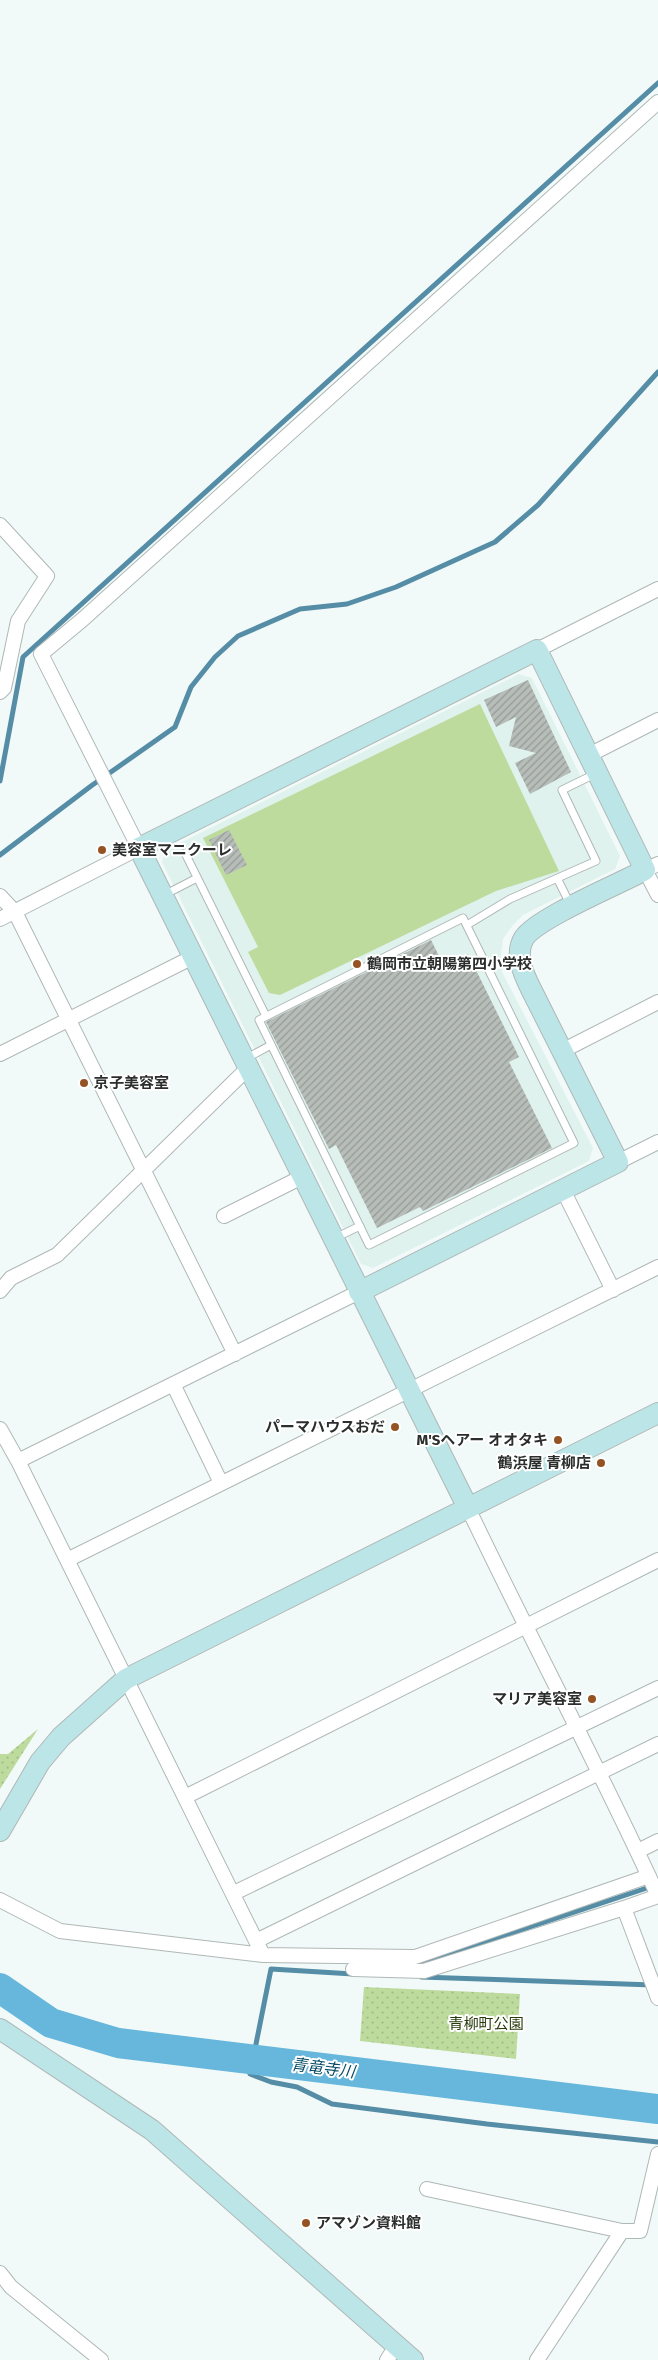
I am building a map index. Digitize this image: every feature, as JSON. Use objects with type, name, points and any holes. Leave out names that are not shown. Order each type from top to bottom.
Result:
[{"type":"street","points":[[353,1969],[424,1971],[658,1896],[600,1773],[525,1627],[410,1391],[41,654],[82,620],[658,102]]},
{"type":"street","points":[[0,525],[46,576],[18,621],[4,688],[0,692]]},
{"type":"street","points":[[0,919],[658,589]]},
{"type":"street","points":[[537,650],[593,764],[652,867],[658,895]]},
{"type":"street","points":[[593,764],[658,720]]},
{"type":"street","points":[[618,1162],[525,976],[520,963],[521,952],[523,938],[534,928],[571,907],[652,867]]},
{"type":"street","points":[[0,896],[15,912],[235,1354]]},
{"type":"street","points":[[0,1054],[192,956]]},
{"type":"street","points":[[562,1051],[658,1002]]},
{"type":"street","points":[[0,1290],[11,1278],[57,1255],[143,1172],[246,1064]]},
{"type":"street","points":[[18,1461],[658,1142]]},
{"type":"street","points":[[224,1216],[302,1177]]},
{"type":"street","points":[[563,1190],[612,1290]]},
{"type":"street","points":[[67,1560],[658,1267]]},
{"type":"street","points":[[173,1384],[221,1483]]},
{"type":"street","points":[[0,1831],[40,1762],[61,1737],[126,1679],[658,1413]]},
{"type":"street","points":[[0,1429],[18,1461],[234,1893],[263,1955]]},
{"type":"street","points":[[185,1797],[658,1560]]},
{"type":"street","points":[[234,1893],[658,1688]]},
{"type":"street","points":[[256,1941],[658,1744]]},
{"type":"street","points":[[638,1851],[658,1841]]},
{"type":"street","points":[[0,1900],[60,1932],[263,1955],[415,1957],[649,1876]]},
{"type":"street","points":[[624,1908],[658,1998]]},
{"type":"street","points":[[2,2034],[152,2130],[392,2353],[413,2360]]},
{"type":"street","points":[[427,2189],[622,2231],[640,2231],[658,2154]]},
{"type":"street","points":[[537,2360],[622,2231]]},
{"type":"street","points":[[0,2273],[11,2287],[94,2358]]},
{"type":"lane","points":[[467,925],[510,899],[558,880],[596,861],[562,790],[593,764]]},
{"type":"lane","points":[[185,852],[266,1016]]},
{"type":"lane","points":[[162,895],[197,878]]},
{"type":"lane","points":[[558,880],[571,907]]},
{"type":"lane","points":[[463,918],[574,1143],[369,1245],[259,1020],[266,1016],[463,918]]},
{"type":"lane","points":[[246,1064],[271,1045]]},
{"type":"lane","points":[[333,1239],[360,1226]]},
{"type":"shaded area","name":"鶴岡市立朝陽第四小学校","points":[[519,674],[532,678],[620,856],[615,869],[523,915],[503,939],[501,955],[502,972],[593,1148],[589,1161],[373,1268],[361,1264],[162,862],[166,850]]},
{"type":"green space","points":[[480,704],[559,871],[496,891],[280,995],[269,993],[248,952],[258,947],[203,838]]},
{"type":"green space","points":[[38,1729],[0,1789],[0,1754],[8,1754]]},
{"type":"green space","name":"青柳町公園","points":[[364,1987],[520,1994],[516,2059],[360,2041]]},
{"type":"building","points":[[528,680],[571,772],[530,794],[515,763],[536,753],[509,746],[516,717],[496,727],[484,700]]},
{"type":"building","points":[[229,830],[247,865],[226,875],[209,840]]},
{"type":"building","points":[[431,940],[444,966],[468,954],[519,1057],[509,1062],[552,1148],[423,1211],[420,1207],[377,1228],[336,1145],[329,1149],[266,1022]]},
{"type":"waterway","points":[[0,781],[23,657],[658,83]]},
{"type":"waterway","points":[[0,855],[91,786],[175,727],[191,687],[215,657],[238,636],[300,609],[347,604],[396,587],[495,542],[538,505],[658,372]]},
{"type":"waterway","points":[[412,1966],[653,1886]]},
{"type":"waterway","points":[[353,1974],[271,1969],[250,2074],[271,2082],[297,2087],[332,2104],[487,2124],[658,2142]]},
{"type":"waterway","points":[[421,1977],[653,1985]]},
{"type":"waterway","name":"青竜寺川","points":[[0,1988],[51,2023],[118,2043],[658,2109]]},
{"type":"place","name":"美容室マニクーレ","points":[[102,850]]},
{"type":"place","name":"鶴岡市立朝陽第四小学校","points":[[357,964]]},
{"type":"place","name":"京子美容室","points":[[84,1083]]},
{"type":"place","name":"パーマハウスおだ","points":[[395,1427]]},
{"type":"place","name":"M'Sヘアー オオタキ","points":[[558,1440]]},
{"type":"place","name":"鶴浜屋 青柳店","points":[[601,1463]]},
{"type":"place","name":"マリア美容室","points":[[592,1699]]},
{"type":"place","name":"アマゾン資料館","points":[[306,2223]]}]
